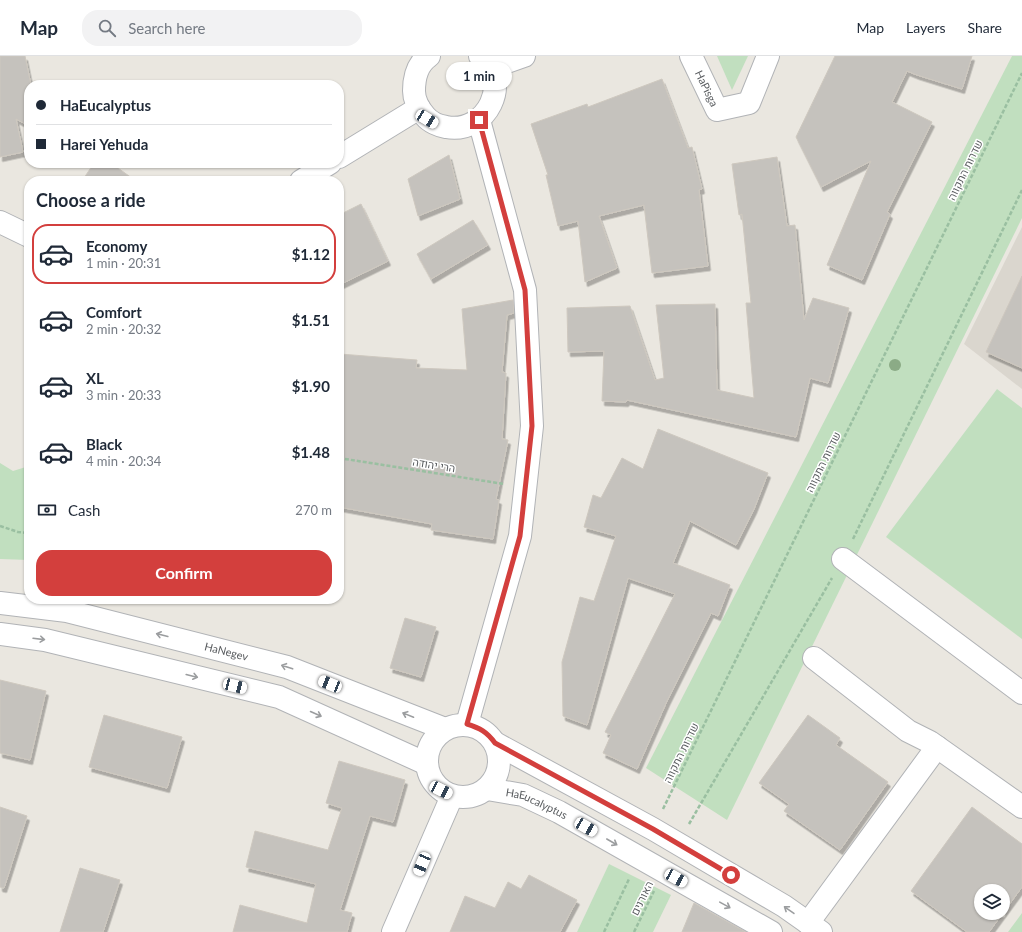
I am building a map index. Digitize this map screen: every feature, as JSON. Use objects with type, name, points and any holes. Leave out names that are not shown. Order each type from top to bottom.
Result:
[{"type":"street","points":[[429,56],[418,68],[414,81],[414,95],[419,108],[427,119],[439,126],[453,129],[467,127],[479,120],[489,110],[494,96],[494,82],[485,62],[524,56]]},
{"type":"street","name":"HaPisga","points":[[691,56],[717,110],[749,103],[768,56]]},
{"type":"street","points":[[344,154],[419,108]]},
{"type":"street","points":[[467,724],[520,536],[532,426],[525,290],[479,120]]},
{"type":"street","points":[[309,176],[322,168]]},
{"type":"street","points":[[0,222],[24,234]]},
{"type":"street","points":[[844,559],[1022,693]]},
{"type":"street","name":"HaNegev","points":[[0,603],[66,611],[287,667],[445,729]]},
{"type":"street","points":[[0,634],[45,640],[279,697],[427,764]]},
{"type":"street","points":[[814,658],[908,731],[930,742],[1022,807]]},
{"type":"street","points":[[467,724],[483,730],[495,743],[499,755],[499,767],[495,779],[487,789],[476,795],[464,797],[452,796],[441,790],[432,781],[428,770],[427,758],[435,737],[445,729],[455,725],[467,724]]},
{"type":"street","points":[[495,743],[678,843],[784,906],[814,927],[937,747]]},
{"type":"street","name":"HaEucalyptus","points":[[487,789],[523,795],[559,812],[771,932]]},
{"type":"street","points":[[393,932],[452,796]]},
{"type":"path","name":"שדרות התקווה","points":[[653,829],[1022,73]]},
{"type":"path","points":[[678,843],[844,559],[1022,190]]},
{"type":"path","name":"הרי יהודה","points":[[344,459],[526,487]]},
{"type":"path","points":[[0,526],[24,533]]},
{"type":"path","points":[[604,932],[639,857]]},
{"type":"path","name":"האורנים","points":[[634,932],[664,871]]},
{"type":"shaded area","points":[[1022,227],[1022,389],[964,344]]},
{"type":"green space","points":[[717,56],[748,56],[732,90]]},
{"type":"green space","points":[[1012,56],[1022,56],[1022,218],[727,820],[646,768]]},
{"type":"green space","points":[[997,389],[1022,408],[1022,639],[886,537]]},
{"type":"green space","points":[[0,463],[13,471],[24,468],[24,560],[0,559]]},
{"type":"green space","points":[[609,864],[671,895],[653,932],[577,932]]},
{"type":"green space","points":[[1022,913],[1022,932],[1008,932]]},
{"type":"building","points":[[0,56],[25,56],[30,80],[24,80],[24,123],[16,119],[23,152],[0,157]]},
{"type":"building","points":[[835,56],[972,56],[962,89],[907,71],[892,102],[932,122],[887,212],[890,214],[862,280],[827,265],[871,161],[821,187],[796,137]]},
{"type":"building","points":[[662,79],[688,148],[692,147],[702,189],[699,190],[708,266],[652,273],[644,205],[599,216],[617,268],[585,282],[578,221],[558,226],[546,175],[548,175],[531,124],[587,104],[588,107]]},
{"type":"building","points":[[449,155],[460,199],[418,216],[408,179]]},
{"type":"building","points":[[777,157],[787,226],[795,225],[804,320],[813,298],[849,308],[828,383],[810,378],[796,437],[627,400],[626,402],[602,401],[604,351],[568,352],[567,308],[630,306],[655,380],[664,378],[656,305],[715,304],[717,390],[754,398],[746,303],[751,303],[742,214],[739,215],[732,164]]},
{"type":"building","points":[[91,168],[118,168],[129,176],[85,176]]},
{"type":"building","points":[[361,204],[388,261],[344,283],[344,212]]},
{"type":"building","points":[[473,220],[488,245],[431,279],[417,254]]},
{"type":"building","points":[[1022,276],[1022,368],[986,352]]},
{"type":"building","points":[[513,300],[514,313],[507,315],[502,372],[506,373],[502,439],[508,440],[496,499],[499,500],[493,539],[431,530],[432,524],[344,508],[344,354],[417,360],[416,368],[467,370],[462,309]]},
{"type":"building","points":[[658,429],[768,473],[754,509],[736,545],[690,521],[673,563],[730,585],[718,616],[711,613],[667,701],[637,769],[603,753],[611,735],[605,732],[675,594],[628,578],[587,725],[563,716],[562,662],[580,597],[594,601],[616,536],[584,527],[593,495],[601,498],[622,458],[643,469]]},
{"type":"building","points":[[405,618],[436,627],[421,677],[390,668]]},
{"type":"building","points":[[0,680],[46,691],[30,760],[0,753]]},
{"type":"building","points":[[104,715],[182,737],[167,788],[89,767]]},
{"type":"building","points":[[808,715],[840,738],[836,745],[888,782],[840,850],[784,811],[789,804],[759,783]]},
{"type":"building","points":[[339,761],[405,780],[393,822],[370,816],[340,910],[352,913],[347,932],[233,932],[240,905],[307,923],[316,884],[246,867],[255,831],[328,850],[342,808],[326,803]]},
{"type":"building","points":[[0,807],[27,816],[4,888],[0,887]]},
{"type":"building","points":[[972,807],[1022,844],[1022,887],[1010,903],[1010,884],[974,884],[974,920],[998,920],[989,932],[967,932],[911,891]]},
{"type":"building","points":[[80,868],[120,880],[103,932],[60,932]]},
{"type":"building","points":[[529,875],[577,900],[560,932],[450,932],[465,896],[495,908],[508,882],[521,889]]},
{"type":"building","points":[[694,903],[746,932],[682,932]]},
{"type":"route","points":[[479,120],[525,290],[532,426],[520,536],[467,724],[478,727],[488,734],[495,743],[653,829],[731,875]]}]
